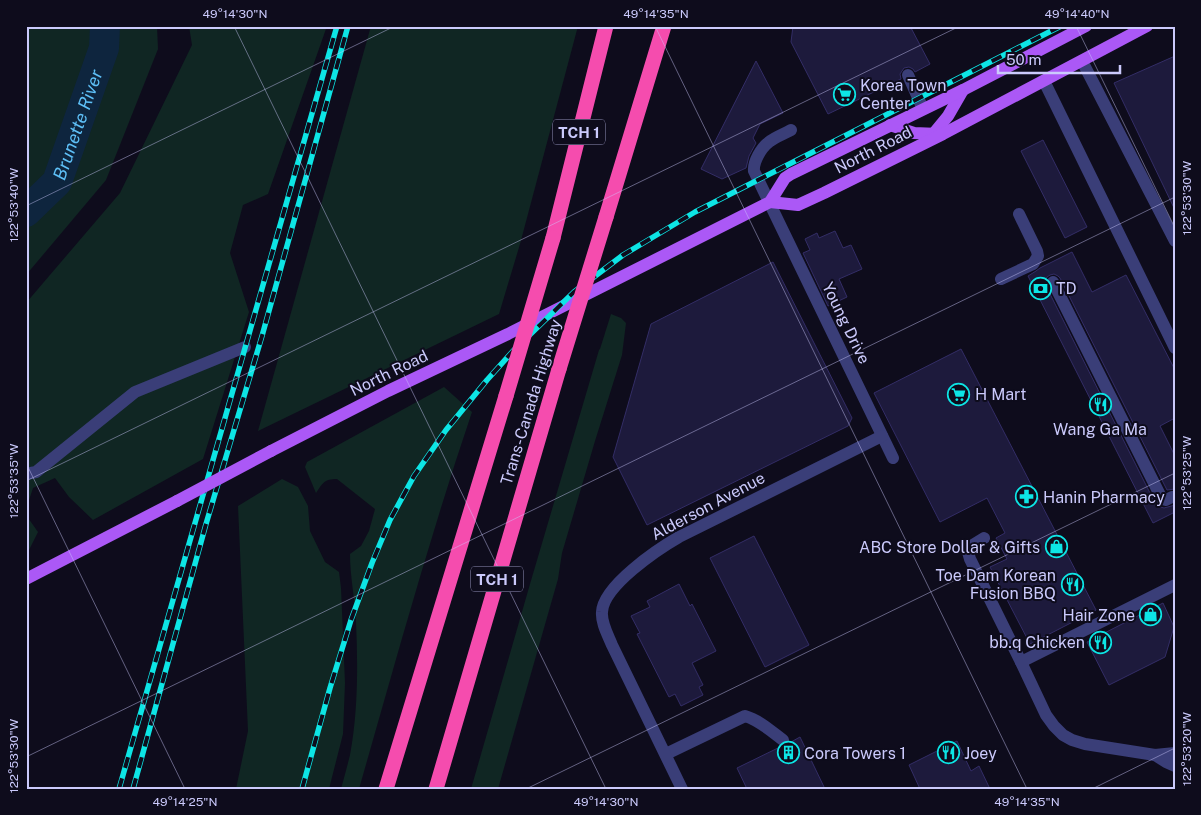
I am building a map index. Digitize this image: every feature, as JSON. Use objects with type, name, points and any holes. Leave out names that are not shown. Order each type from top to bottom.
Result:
[{"type":"highway","name":"Trans-Canada Highway","points":[[386,789],[553,238],[606,26]]},
{"type":"highway","points":[[659,43],[660,26]]},
{"type":"highway","name":"Trans-Canada Highway","points":[[436,789],[559,369],[664,26]]},
{"type":"main road","name":"North Road","points":[[26,579],[388,390],[508,334],[770,202],[785,178],[791,174],[963,90],[1086,26]]},
{"type":"main road","name":"North Road","points":[[770,202],[798,205],[824,193],[1044,81],[1145,27]]},
{"type":"main road","points":[[890,125],[914,133],[935,136],[963,90]]},
{"type":"street","points":[[1082,61],[1175,241]]},
{"type":"street","points":[[908,75],[923,109]]},
{"type":"street","points":[[1044,81],[1175,348]]},
{"type":"street","name":"Young Drive","points":[[791,130],[765,145],[757,158],[754,171],[893,458]]},
{"type":"street","points":[[1001,279],[1033,264],[1038,256],[1020,214]]},
{"type":"street","points":[[1053,282],[1162,498],[1166,500],[1175,497]]},
{"type":"street","points":[[26,474],[36,472],[135,392],[245,347]]},
{"type":"street","name":"Alderson Avenue","points":[[682,789],[604,626],[602,610],[607,597],[622,579],[640,564],[679,537],[882,436]]},
{"type":"street","points":[[984,538],[971,546],[968,552],[970,560],[1046,715],[1054,726],[1063,735],[1086,744],[1156,755],[1175,753]]},
{"type":"street","points":[[1020,662],[1175,585]]},
{"type":"street","points":[[666,754],[745,716],[760,723],[783,740]]},
{"type":"street","points":[[1156,755],[1175,766]]},
{"type":"green space","points":[[26,26],[157,26],[158,49],[106,180],[26,275]]},
{"type":"green space","points":[[189,26],[327,26],[268,194],[243,205],[230,253],[249,312],[203,459],[93,520],[69,497],[55,478],[33,488],[26,509],[26,303],[120,193],[192,45]]},
{"type":"green space","points":[[371,26],[578,26],[520,244],[499,314],[258,431]]},
{"type":"green space","points":[[611,314],[621,318],[626,323],[622,355],[562,553],[558,579],[498,789],[471,789],[530,584]]},
{"type":"green space","points":[[444,387],[472,412],[427,553],[359,789],[341,789],[353,739],[357,689],[356,622],[350,554],[361,546],[369,531],[375,509],[337,479],[324,482],[316,493],[305,467],[307,462]]},
{"type":"green space","points":[[282,479],[298,487],[308,506],[310,531],[325,562],[339,572],[345,683],[343,734],[329,789],[236,789],[248,731],[238,506]]},
{"type":"green space","points":[[26,515],[38,532],[26,556]]},
{"type":"building","points":[[793,26],[910,26],[930,64],[915,72],[909,67],[904,68],[900,74],[901,79],[828,114],[791,42]]},
{"type":"building","points":[[1175,56],[1175,210],[1114,83]]},
{"type":"building","points":[[756,61],[783,113],[760,124],[753,138],[756,143],[749,156],[746,168],[722,179],[701,169]]},
{"type":"building","points":[[1043,140],[1087,227],[1065,238],[1021,151]]},
{"type":"building","points":[[835,231],[843,248],[851,245],[862,269],[839,279],[847,297],[828,306],[803,253],[810,250],[805,239],[817,233],[819,238]]},
{"type":"building","points":[[1072,252],[1092,292],[1126,275],[1175,370],[1175,418],[1160,426],[1175,456],[1175,489],[1167,490],[1060,278],[1054,274],[1047,277],[1045,281],[1046,286],[1155,503],[1157,506],[1164,508],[1175,505],[1175,512],[1153,523],[1028,276]]},
{"type":"building","points":[[773,262],[852,418],[848,426],[647,525],[613,457],[651,324]]},
{"type":"building","points":[[961,349],[1096,610],[1030,644],[990,567],[1007,559],[996,538],[1005,533],[987,498],[940,522],[874,393]]},
{"type":"building","points":[[754,536],[809,645],[765,667],[710,558]]},
{"type":"building","points":[[679,584],[690,606],[692,604],[716,651],[692,663],[703,685],[699,687],[703,695],[681,706],[675,694],[669,697],[637,634],[640,633],[631,616],[650,607],[647,601]]},
{"type":"building","points":[[1163,603],[1174,627],[1165,657],[1109,685],[1087,642]]},
{"type":"building","name":"Cora Towers 1","points":[[800,737],[825,789],[747,789],[737,768],[780,747],[787,747],[791,742]]},
{"type":"building","name":"Joey","points":[[957,741],[971,771],[979,766],[990,789],[920,789],[909,765]]},
{"type":"waterway","name":"Brunette River","points":[[26,212],[57,182],[104,48],[105,26]]},
{"type":"railway","points":[[119,789],[337,26]]},
{"type":"railway","points":[[133,789],[206,524],[262,336],[348,26]]},
{"type":"railway","points":[[302,789],[351,620],[390,520],[414,476],[446,430],[513,351],[574,292],[623,255],[695,212],[1061,26]]},
{"type":"place","name":"Korea Town Center","points":[[844,94]]},
{"type":"place","name":"TD","points":[[1040,288]]},
{"type":"place","name":"H Mart","points":[[959,394]]},
{"type":"place","name":"Wang Ga Ma","points":[[1100,405]]},
{"type":"place","name":"Hanin Pharmacy","points":[[1027,497]]},
{"type":"place","name":"ABC Store Dollar & Gifts","points":[[1056,547]]},
{"type":"place","name":"Toe Dam Korean Fusion BBQ","points":[[1072,584]]},
{"type":"place","name":"Hair Zone","points":[[1151,615]]},
{"type":"place","name":"bb.q Chicken","points":[[1101,642]]},
{"type":"place","name":"Cora Towers 1","points":[[788,753]]},
{"type":"place","name":"Joey","points":[[948,753]]}]
